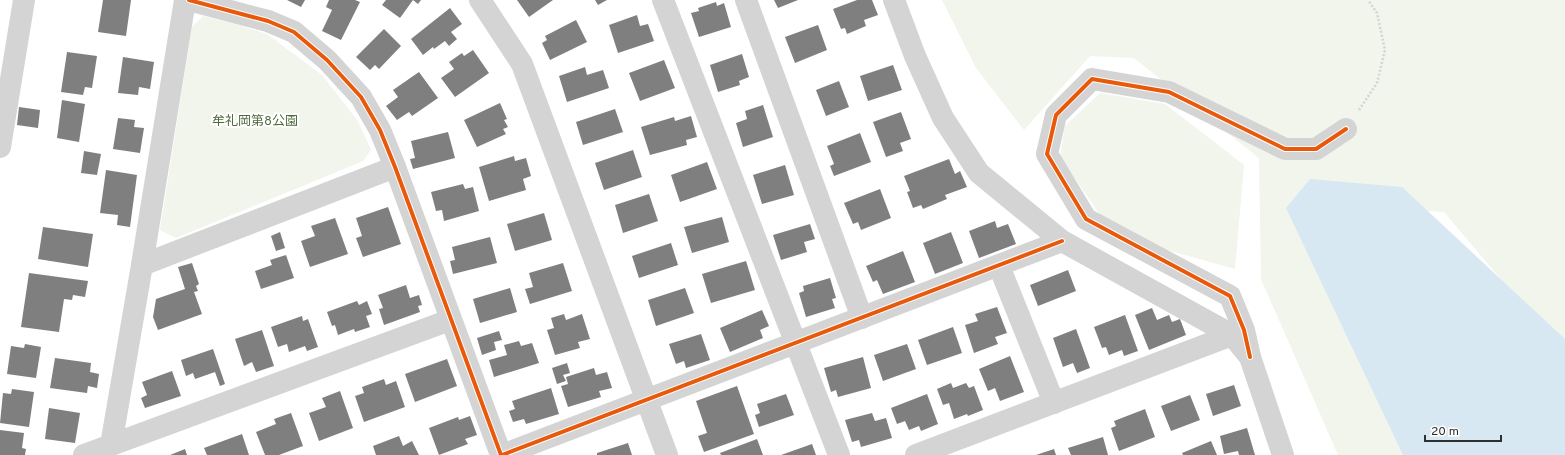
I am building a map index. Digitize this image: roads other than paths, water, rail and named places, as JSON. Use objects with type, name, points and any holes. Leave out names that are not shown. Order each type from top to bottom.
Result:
[{"type":"street","points":[[0,147],[24,0]]},
{"type":"street","points":[[111,445],[185,0]]},
{"type":"street","points":[[189,0],[268,21],[294,32],[327,60],[362,98],[380,130],[395,167],[450,320],[502,455],[1062,241]]},
{"type":"street","points":[[480,0],[522,64],[667,455]]},
{"type":"street","points":[[663,0],[794,344],[839,455]]},
{"type":"street","points":[[746,0],[862,318]]},
{"type":"street","points":[[894,0],[915,56],[943,118],[979,173],[1062,241],[1232,335],[1250,358]]},
{"type":"street","points":[[1284,455],[1250,358],[1244,330],[1230,296],[1086,219],[1047,154],[1056,115],[1092,79],[1169,92],[1285,150],[1316,149],[1346,129]]},
{"type":"street","points":[[142,264],[395,167]]},
{"type":"street","points":[[999,266],[1054,403]]},
{"type":"street","points":[[84,455],[450,320]]},
{"type":"street","points":[[916,455],[1232,335]]},
{"type":"park label","name":"牟礼岡第8公園","points":[[255,122]]}]
